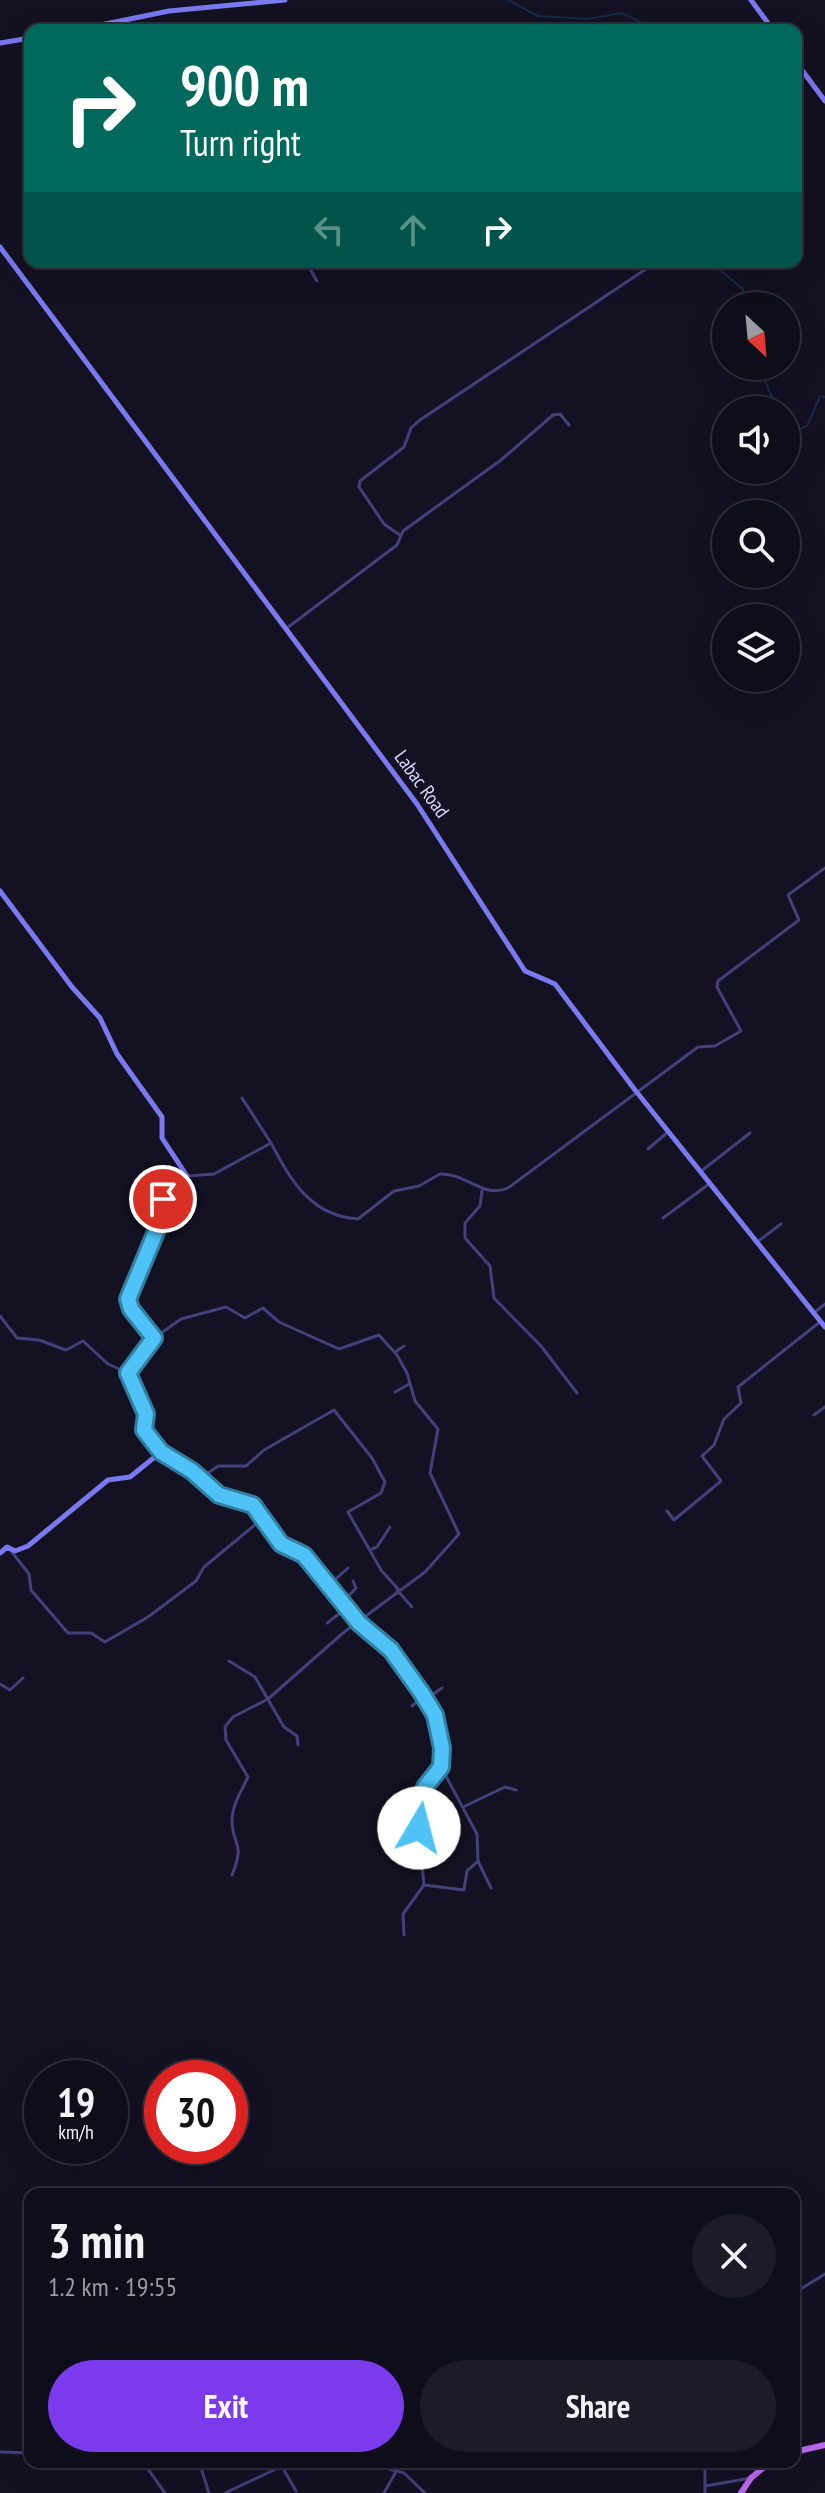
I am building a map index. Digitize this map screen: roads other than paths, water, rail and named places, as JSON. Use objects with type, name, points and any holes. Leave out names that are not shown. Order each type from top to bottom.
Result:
[{"type":"main road","points":[[800,2451],[825,2445]]},
{"type":"main road","points":[[741,2493],[763,2468]]},
{"type":"street","points":[[106,24],[219,3],[285,0]]},
{"type":"street","points":[[751,0],[769,24]]},
{"type":"street","points":[[126,20],[128,24]]},
{"type":"street","points":[[0,43],[24,39]]},
{"type":"street","points":[[802,70],[825,101]]},
{"type":"street","name":"Labac Road","points":[[0,247],[443,840],[525,971],[555,984],[668,1132],[823,1324]]},
{"type":"street","points":[[309,268],[317,281]]},
{"type":"street","points":[[400,535],[384,524],[367,501],[360,481],[404,447],[411,428],[420,420],[648,268]]},
{"type":"street","points":[[287,628],[397,545],[400,535],[501,460],[553,415],[560,414],[569,425]]},
{"type":"street","points":[[242,1098],[305,1198],[320,1209],[342,1217],[362,1218],[394,1191],[422,1185],[440,1174],[468,1179],[482,1190],[497,1192],[516,1183],[635,1090],[698,1047],[715,1046],[741,1031],[717,984],[799,920],[788,895],[825,868]]},
{"type":"street","points":[[0,891],[72,987],[100,1018],[117,1054],[162,1117],[162,1138],[187,1176]]},
{"type":"street","points":[[648,1149],[668,1132]]},
{"type":"street","points":[[700,1172],[750,1133]]},
{"type":"street","points":[[154,1338],[131,1309],[130,1287],[158,1227],[160,1203],[187,1176],[214,1174],[271,1143]]},
{"type":"street","points":[[663,1218],[709,1184]]},
{"type":"street","points":[[482,1190],[480,1206],[465,1223],[465,1238],[490,1266],[494,1298],[541,1346],[577,1393]]},
{"type":"street","points":[[757,1242],[781,1224]]},
{"type":"street","points":[[814,1313],[825,1304]]},
{"type":"street","points":[[128,1373],[154,1338],[181,1319],[207,1310],[229,1308],[245,1318],[263,1308],[279,1322],[339,1349],[376,1335],[395,1352],[407,1373],[415,1401],[438,1429],[430,1473],[459,1534],[425,1572],[397,1590],[268,1699],[233,1717],[225,1727],[226,1740],[248,1777],[234,1805],[233,1831],[241,1852],[232,1875]]},
{"type":"street","points":[[0,1316],[17,1338],[39,1340],[66,1350],[83,1341],[108,1364],[128,1373],[146,1414],[144,1430],[161,1452],[201,1478],[219,1495],[250,1502],[281,1544],[304,1555],[359,1623],[391,1650],[425,1698],[435,1715],[442,1748],[441,1767],[424,1792],[419,1835],[424,1885],[403,1914],[404,1935]]},
{"type":"street","points":[[667,1511],[674,1520],[721,1481],[702,1456],[714,1445],[724,1419],[741,1403],[738,1387],[823,1324]]},
{"type":"street","points":[[395,1352],[404,1346]]},
{"type":"street","points":[[395,1392],[409,1384]]},
{"type":"street","points":[[814,1415],[825,1407]]},
{"type":"street","points":[[201,1478],[218,1466],[246,1466],[264,1450],[334,1410],[372,1458],[385,1482],[381,1493],[348,1512],[372,1549],[381,1570],[412,1607]]},
{"type":"street","points":[[0,1553],[38,1539],[108,1480],[130,1477],[161,1452]]},
{"type":"street","points":[[0,1538],[29,1574],[31,1590],[68,1633],[91,1633],[105,1642],[148,1617],[196,1581],[204,1567],[262,1519]]},
{"type":"street","points":[[372,1549],[377,1547],[390,1527]]},
{"type":"street","points":[[330,1584],[348,1568]]},
{"type":"street","points":[[344,1601],[356,1588],[353,1581]]},
{"type":"street","points":[[327,1623],[348,1607]]},
{"type":"street","points":[[229,1661],[255,1677],[284,1727],[297,1736],[298,1745]]},
{"type":"street","points":[[0,1684],[10,1690],[23,1678]]},
{"type":"street","points":[[412,1706],[442,1688]]},
{"type":"street","points":[[441,1767],[479,1838],[478,1861],[491,1888]]},
{"type":"street","points":[[463,1807],[505,1787],[516,1790]]},
{"type":"street","points":[[424,1885],[464,1890],[467,1871],[478,1861]]},
{"type":"street","points":[[800,2289],[825,2274]]},
{"type":"street","points":[[0,2452],[24,2453]]},
{"type":"street","points":[[145,2468],[165,2493]]},
{"type":"street","points":[[201,2468],[209,2493]]},
{"type":"street","points":[[225,2493],[275,2468]]},
{"type":"street","points":[[283,2468],[296,2491]]},
{"type":"street","points":[[389,2468],[410,2477],[425,2493]]},
{"type":"street","points":[[705,2468],[705,2493]]},
{"type":"street","points":[[384,2493],[397,2470]]},
{"type":"street","points":[[705,2486],[751,2478]]},
{"type":"waterway","points":[[508,0],[538,16],[587,19],[622,13],[644,24]]},
{"type":"waterway","points":[[717,268],[744,292]]},
{"type":"waterway","points":[[765,380],[771,396]]},
{"type":"waterway","points":[[800,429],[807,426],[820,396],[825,397]]}]
